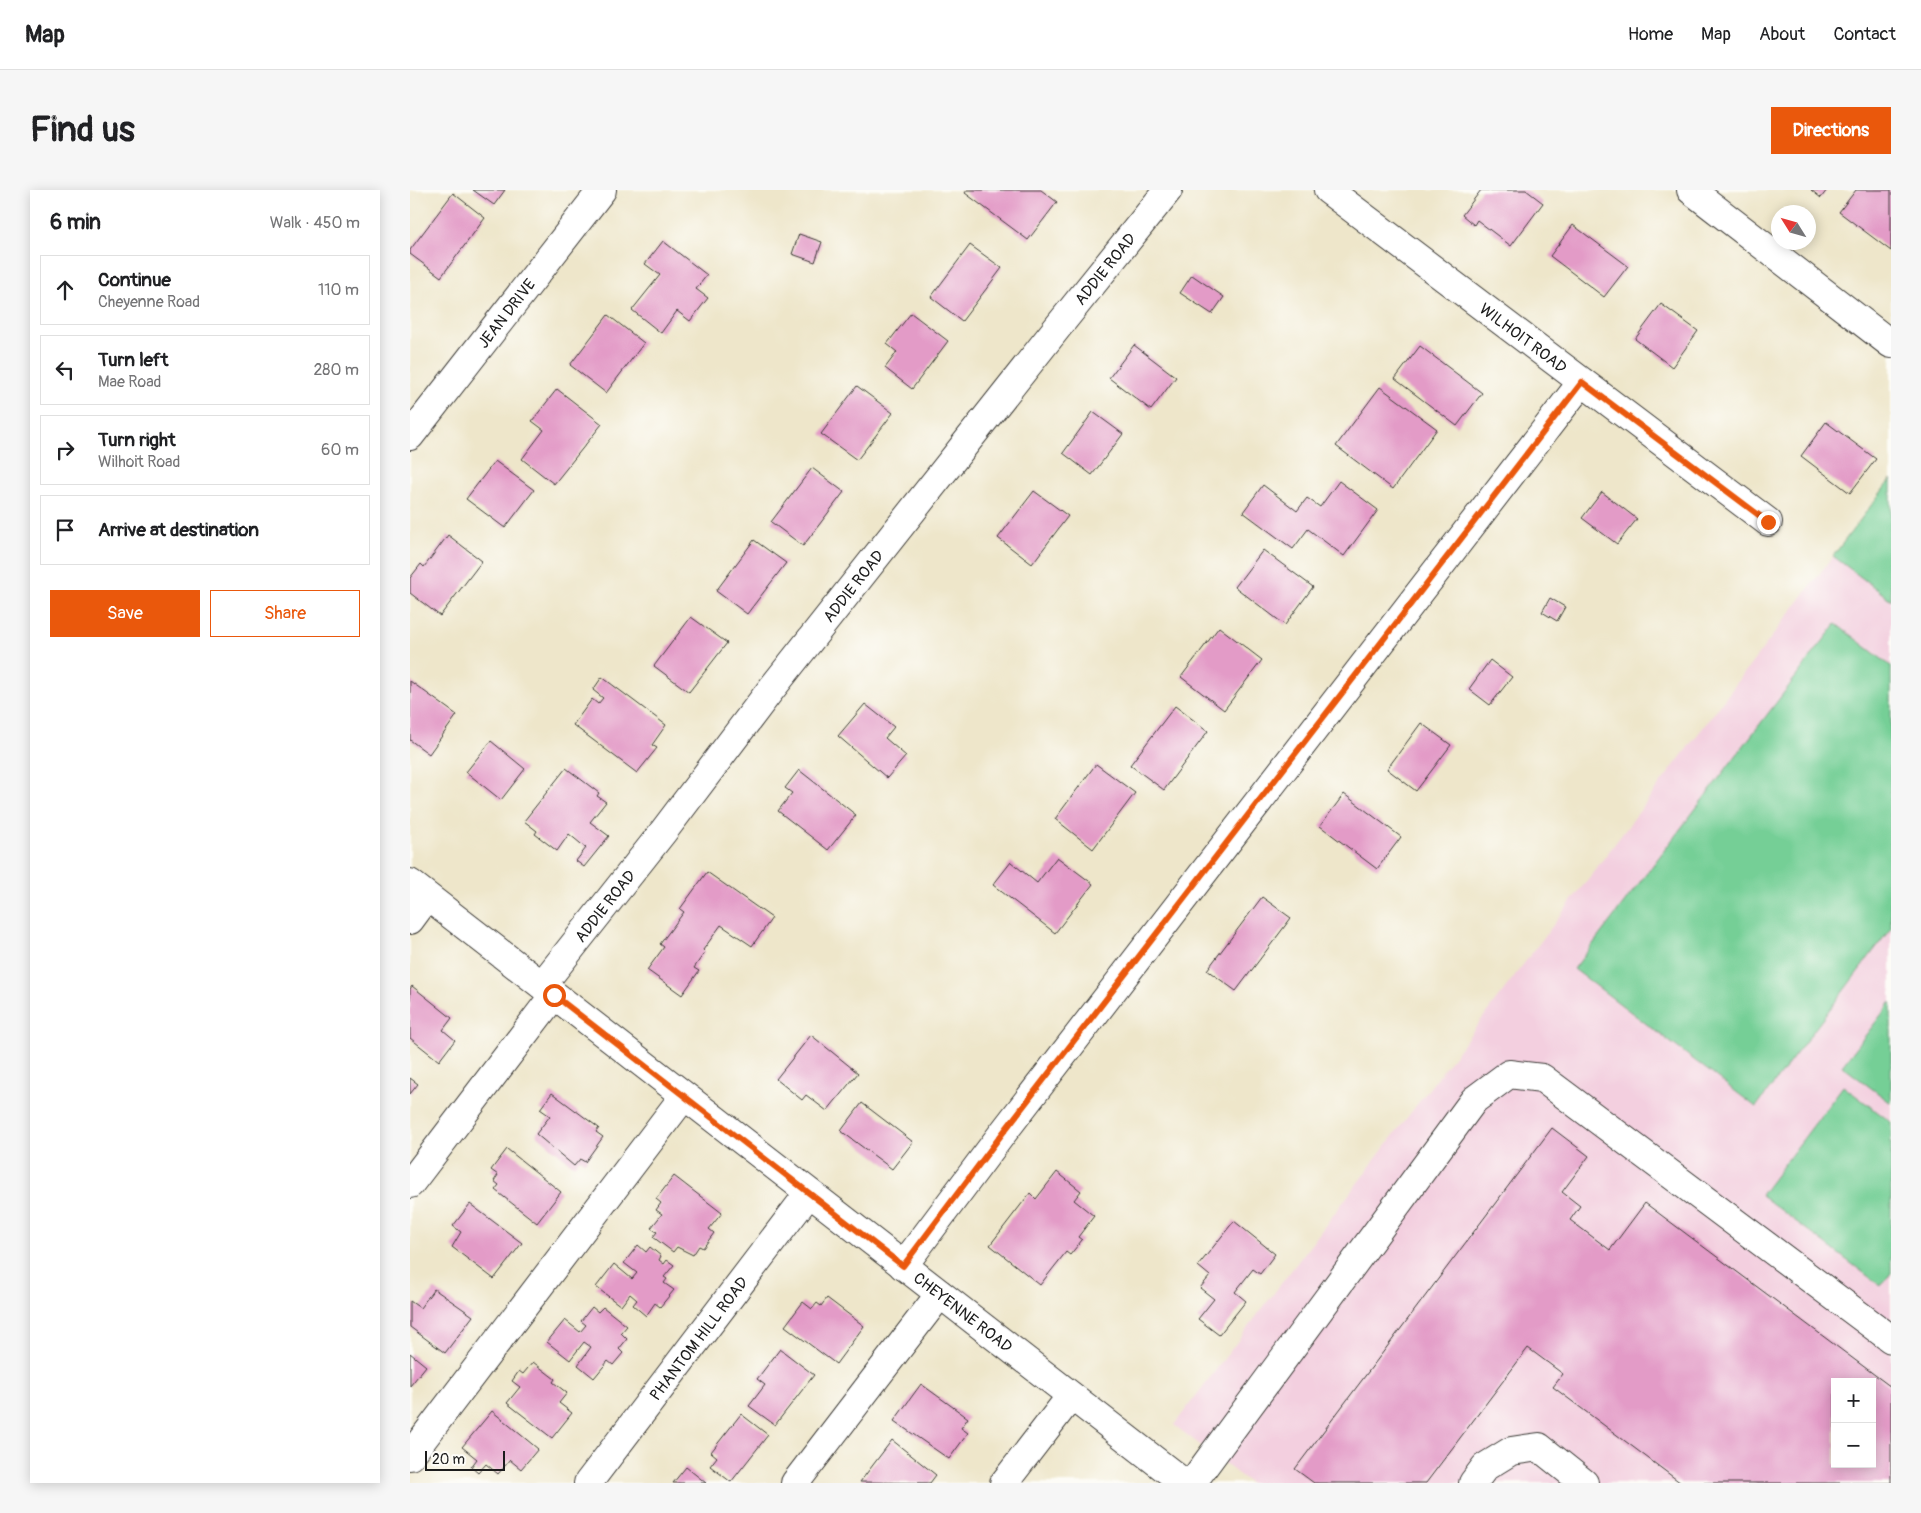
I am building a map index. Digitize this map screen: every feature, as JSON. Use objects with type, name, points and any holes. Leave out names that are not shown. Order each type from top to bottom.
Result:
[{"type":"street","name":"JEAN DRIVE","points":[[410,436],[602,190]]},
{"type":"street","name":"ADDIE ROAD","points":[[410,1184],[663,832],[769,692],[1056,328],[1168,190]]},
{"type":"street","name":"WILHOIT ROAD","points":[[1328,190],[1768,522]]},
{"type":"street","points":[[1691,190],[1891,344]]},
{"type":"street","points":[[903,1266],[1002,1134],[1582,382]]},
{"type":"street","name":"CHEYENNE ROAD","points":[[419,890],[1184,1483]]},
{"type":"street","points":[[410,920],[419,890]]},
{"type":"street","points":[[1192,1483],[1474,1100],[1509,1074],[1542,1078],[1891,1339]]},
{"type":"street","points":[[410,1456],[684,1096]]},
{"type":"street","name":"PHANTOM HILL ROAD","points":[[588,1483],[809,1193]]},
{"type":"street","points":[[795,1483],[940,1294]]},
{"type":"street","points":[[1004,1483],[1071,1396]]},
{"type":"street","points":[[1473,1483],[1485,1467],[1511,1451],[1539,1448],[1584,1483]]},
{"type":"shaded area","points":[[1833,556],[1891,600],[1891,1483],[1250,1483],[1174,1425]]},
{"type":"green space","points":[[1891,479],[1891,600],[1833,556]]},
{"type":"green space","points":[[1836,624],[1891,666],[1891,928],[1756,1107],[1574,969]]},
{"type":"green space","points":[[1891,1002],[1891,1103],[1842,1066]]},
{"type":"green space","points":[[1843,1086],[1891,1122],[1891,1273],[1881,1286],[1761,1195]]},
{"type":"building","points":[[473,190],[505,190],[494,205]]},
{"type":"building","points":[[967,190],[1041,190],[1057,202],[1028,240],[965,193]]},
{"type":"building","points":[[1481,190],[1526,190],[1543,203],[1511,246],[1477,220],[1474,225],[1462,215]]},
{"type":"building","points":[[1811,190],[1827,190],[1821,198]]},
{"type":"building","points":[[1856,190],[1891,190],[1891,251],[1839,212]]},
{"type":"building","points":[[453,193],[485,218],[441,277],[410,254],[410,250]]},
{"type":"building","points":[[1573,225],[1628,266],[1604,297],[1550,256]]},
{"type":"building","points":[[799,234],[822,242],[815,262],[792,254]]},
{"type":"building","points":[[663,241],[707,275],[696,289],[708,298],[690,321],[677,311],[661,333],[632,310],[660,275],[645,264]]},
{"type":"building","points":[[970,245],[1002,268],[962,321],[931,297]]},
{"type":"building","points":[[1192,275],[1224,297],[1212,314],[1180,293]]},
{"type":"building","points":[[1661,304],[1698,331],[1672,367],[1635,339]]},
{"type":"building","points":[[911,313],[948,341],[912,389],[885,368],[897,352],[887,344]]},
{"type":"building","points":[[608,315],[644,343],[606,393],[570,365]]},
{"type":"building","points":[[1134,345],[1176,377],[1151,410],[1109,378]]},
{"type":"building","points":[[1420,346],[1482,393],[1457,426],[1395,379]]},
{"type":"building","points":[[857,386],[893,413],[857,460],[821,434]]},
{"type":"building","points":[[1380,387],[1437,429],[1393,489],[1336,446]]},
{"type":"building","points":[[557,389],[602,424],[554,484],[522,459],[544,430],[532,421]]},
{"type":"building","points":[[1093,412],[1123,434],[1092,475],[1063,453]]},
{"type":"building","points":[[1826,422],[1876,459],[1850,493],[1801,456]]},
{"type":"building","points":[[495,461],[534,490],[505,528],[466,499]]},
{"type":"building","points":[[812,468],[844,492],[803,546],[771,522]]},
{"type":"building","points":[[1339,481],[1378,510],[1344,556],[1308,529],[1293,549],[1243,512],[1263,485],[1297,511],[1307,498],[1320,507]]},
{"type":"building","points":[[1034,491],[1068,516],[1032,564],[998,538]]},
{"type":"building","points":[[1602,492],[1637,519],[1617,544],[1582,518]]},
{"type":"building","points":[[448,535],[482,561],[440,616],[410,593],[410,578],[421,564],[424,567]]},
{"type":"building","points":[[754,540],[786,563],[747,614],[716,591]]},
{"type":"building","points":[[1263,550],[1313,587],[1285,625],[1235,587]]},
{"type":"building","points":[[1550,598],[1565,607],[1557,621],[1542,612]]},
{"type":"building","points":[[691,617],[727,643],[689,692],[654,666]]},
{"type":"building","points":[[1219,627],[1262,660],[1224,710],[1181,677]]},
{"type":"building","points":[[1490,660],[1512,677],[1490,705],[1469,689]]},
{"type":"building","points":[[602,677],[666,725],[652,745],[657,748],[637,773],[573,725],[592,699],[598,704],[603,698],[593,690]]},
{"type":"building","points":[[410,681],[457,715],[429,754],[410,740]]},
{"type":"building","points":[[865,704],[894,727],[885,738],[906,756],[887,778],[838,736]]},
{"type":"building","points":[[1175,706],[1208,731],[1164,790],[1130,765]]},
{"type":"building","points":[[1421,723],[1451,745],[1416,791],[1387,769]]},
{"type":"building","points":[[491,741],[525,769],[501,800],[466,772]]},
{"type":"building","points":[[1096,764],[1135,793],[1093,849],[1055,819]]},
{"type":"building","points":[[566,768],[599,793],[597,796],[606,802],[590,822],[609,836],[584,867],[576,861],[586,848],[569,834],[557,851],[535,834],[537,831],[524,821]]},
{"type":"building","points":[[799,770],[856,815],[828,850],[778,811],[792,793],[785,788]]},
{"type":"building","points":[[1344,794],[1401,837],[1377,869],[1320,826]]},
{"type":"building","points":[[1057,857],[1093,884],[1055,933],[993,885],[1011,862],[1037,883]]},
{"type":"building","points":[[707,872],[772,918],[752,946],[721,925],[703,950],[705,952],[694,968],[699,971],[682,995],[647,970],[664,947],[660,944],[684,912],[680,909]]},
{"type":"building","points":[[1262,897],[1291,918],[1236,991],[1207,970]]},
{"type":"building","points":[[412,986],[452,1018],[443,1030],[455,1040],[439,1061],[410,1038],[410,989]]},
{"type":"building","points":[[811,1035],[858,1073],[827,1111],[806,1095],[802,1100],[776,1079]]},
{"type":"building","points":[[410,1078],[418,1084],[410,1094]]},
{"type":"building","points":[[552,1093],[599,1128],[596,1132],[603,1137],[585,1162],[580,1159],[574,1166],[536,1134],[550,1116],[540,1109]]},
{"type":"building","points":[[862,1103],[913,1142],[892,1169],[841,1131]]},
{"type":"building","points":[[1552,1128],[1589,1156],[1562,1192],[1580,1206],[1570,1220],[1610,1250],[1645,1203],[1891,1387],[1891,1483],[1681,1483],[1553,1387],[1563,1374],[1528,1348],[1426,1483],[1314,1483],[1295,1469]]},
{"type":"building","points":[[507,1149],[561,1192],[537,1223],[495,1190],[499,1185],[494,1181],[498,1175],[491,1170]]},
{"type":"building","points":[[1057,1172],[1081,1191],[1074,1200],[1094,1216],[1078,1237],[1082,1240],[1070,1255],[1066,1252],[1040,1285],[990,1245],[1030,1193],[1036,1199]]},
{"type":"building","points":[[674,1176],[722,1213],[709,1229],[714,1233],[703,1248],[699,1246],[693,1255],[677,1247],[673,1252],[653,1237],[657,1232],[651,1228],[662,1214],[656,1210],[661,1203],[656,1199]]},
{"type":"building","points":[[470,1204],[522,1243],[494,1279],[452,1247],[461,1232],[453,1226]]},
{"type":"building","points":[[1234,1221],[1275,1254],[1260,1274],[1253,1269],[1235,1292],[1246,1301],[1219,1335],[1198,1319],[1214,1299],[1200,1288],[1210,1276],[1198,1266]]},
{"type":"building","points":[[638,1245],[646,1252],[650,1247],[661,1256],[659,1260],[664,1264],[667,1260],[674,1265],[664,1277],[667,1279],[664,1283],[674,1290],[660,1307],[655,1303],[646,1316],[633,1305],[637,1300],[630,1294],[621,1306],[596,1287],[614,1264],[632,1279],[637,1273],[624,1263]]},
{"type":"building","points":[[434,1289],[473,1316],[445,1353],[410,1327],[410,1301],[420,1308]]},
{"type":"building","points":[[827,1298],[864,1326],[836,1364],[785,1326],[803,1302],[812,1309],[817,1303],[821,1306]]},
{"type":"building","points":[[592,1307],[598,1312],[603,1307],[627,1326],[621,1333],[627,1339],[619,1349],[623,1353],[613,1365],[608,1361],[594,1378],[578,1365],[591,1347],[584,1342],[570,1360],[547,1342],[565,1320],[580,1332],[586,1325],[581,1321]]},
{"type":"building","points":[[780,1349],[814,1375],[775,1425],[749,1406],[765,1385],[757,1379]]},
{"type":"building","points":[[410,1353],[426,1366],[410,1386]]},
{"type":"building","points":[[533,1362],[555,1379],[553,1382],[567,1393],[559,1403],[572,1413],[552,1438],[507,1403],[520,1387],[512,1381],[519,1371],[523,1374]]},
{"type":"building","points":[[921,1384],[968,1418],[961,1428],[968,1433],[949,1459],[894,1421]]},
{"type":"building","points":[[492,1411],[538,1449],[521,1469],[510,1460],[498,1474],[486,1464],[478,1473],[471,1467],[477,1459],[462,1447]]},
{"type":"building","points":[[741,1414],[768,1435],[731,1482],[710,1466],[717,1457],[711,1452]]},
{"type":"building","points":[[892,1440],[936,1475],[930,1483],[860,1482]]},
{"type":"building","points":[[686,1467],[706,1483],[673,1483]]},
{"type":"route","points":[[554,995],[903,1266],[1002,1134],[1582,382],[1768,522]]}]
